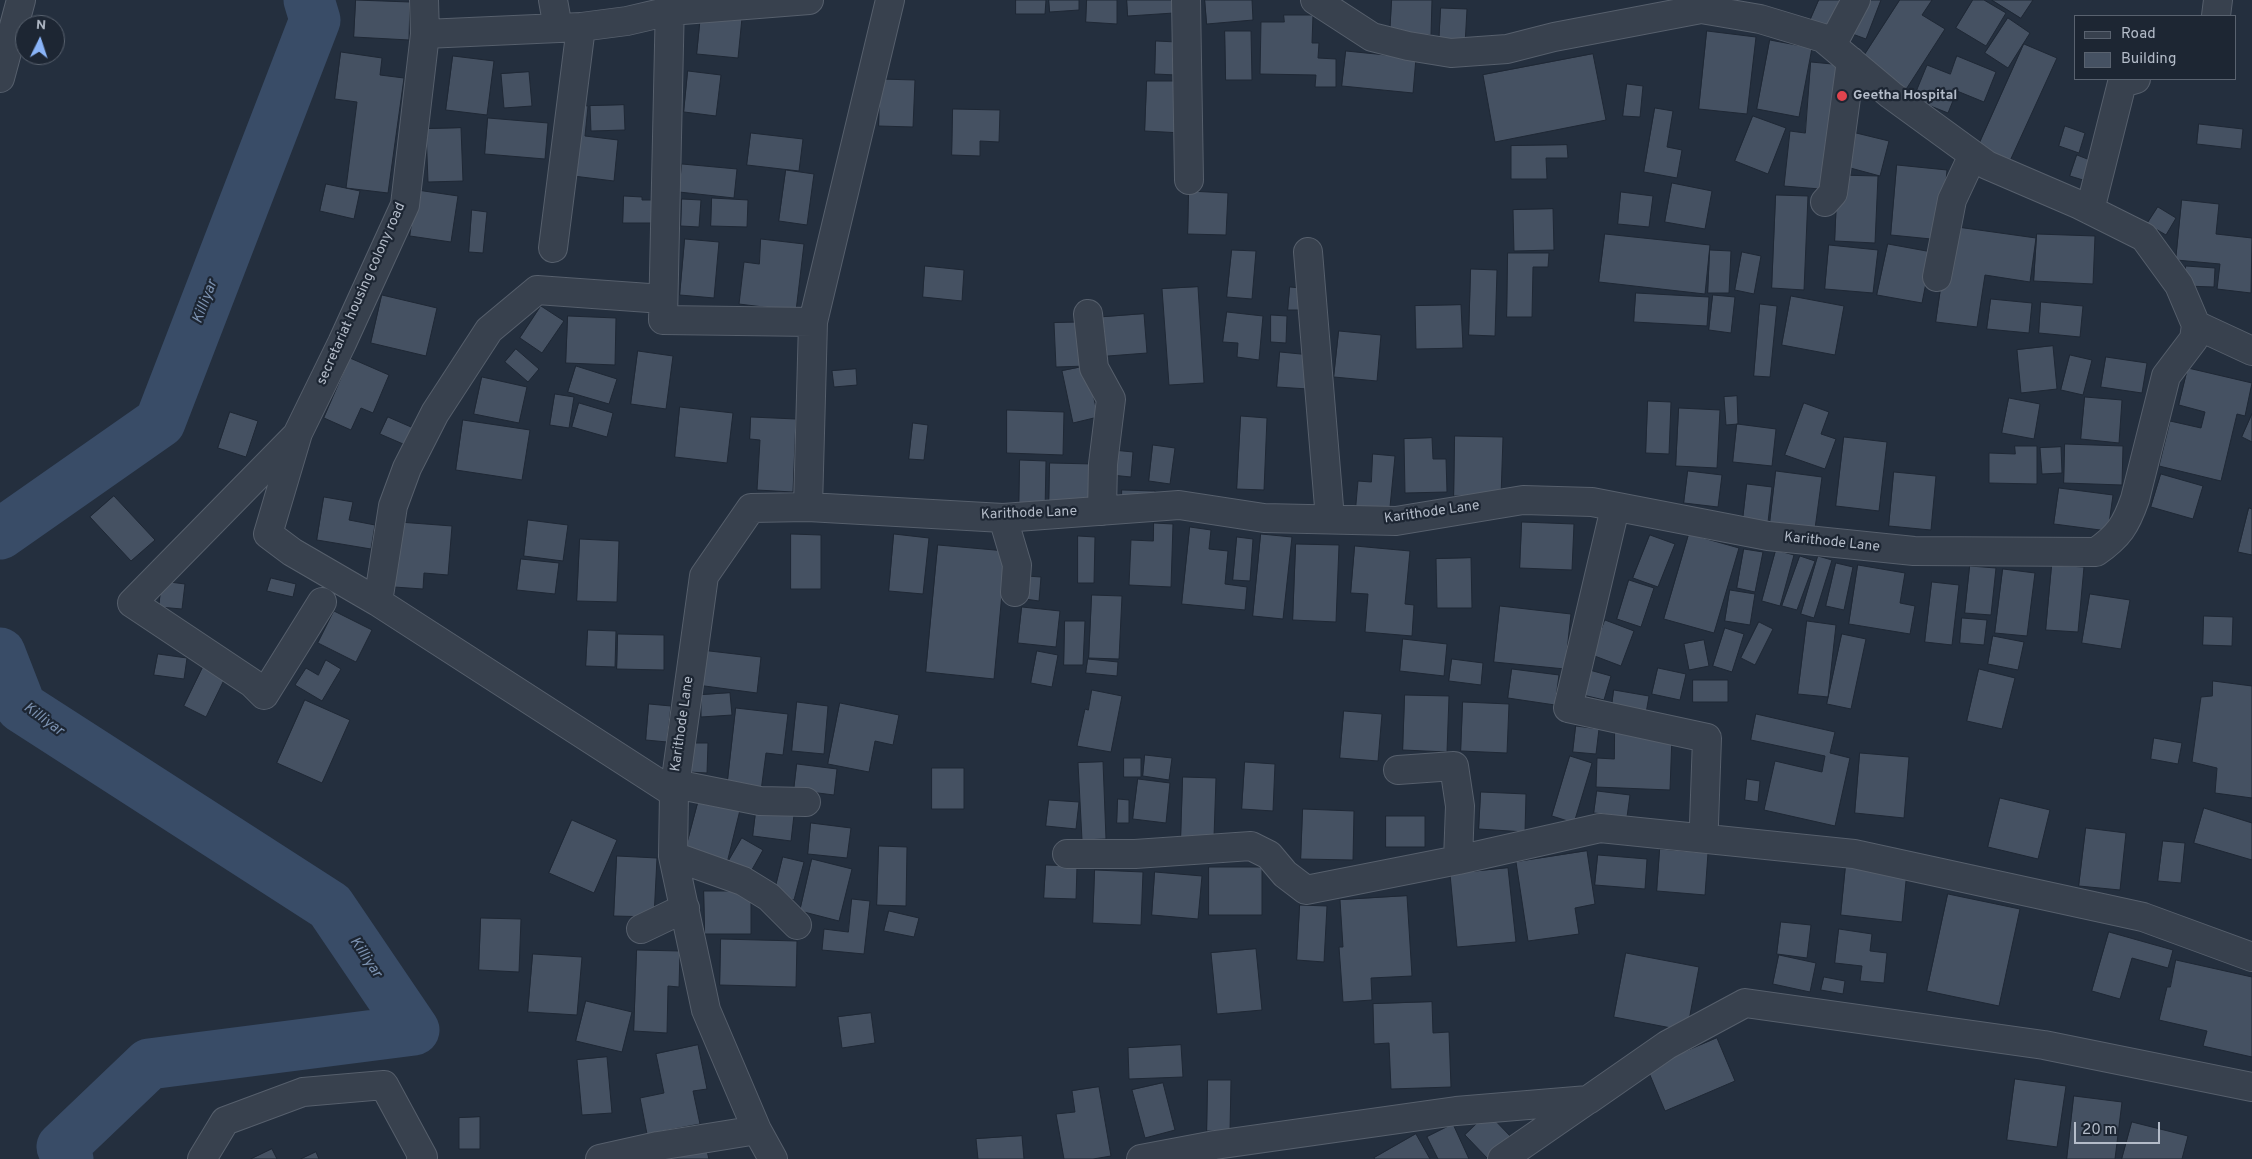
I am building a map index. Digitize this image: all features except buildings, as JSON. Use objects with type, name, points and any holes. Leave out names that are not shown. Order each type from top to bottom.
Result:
[{"type":"street","points":[[0,78],[21,0]]},
{"type":"street","name":"secretariat housing colony road","points":[[424,0],[424,34],[404,206],[342,343],[298,433],[268,534],[292,552],[378,602],[502,683],[674,788],[760,801],[806,802]]},
{"type":"street","points":[[553,0],[569,28],[553,248]]},
{"type":"street","points":[[424,34],[569,28],[627,21],[670,6],[809,0]]},
{"type":"street","points":[[808,507],[813,322],[890,0]]},
{"type":"street","points":[[1186,0],[1189,180]]},
{"type":"street","points":[[1825,202],[1833,193],[1841,53],[1856,0]]},
{"type":"street","points":[[2216,15],[2218,0]]},
{"type":"street","points":[[1321,2],[1372,37],[1408,46],[1451,53],[1507,49],[1701,5],[1730,7],[1769,22],[1824,38],[1891,95],[1987,165],[2090,210],[2144,237],[2179,285],[2196,325],[2252,351]]},
{"type":"street","points":[[670,6],[663,320],[813,322]]},
{"type":"street","points":[[2090,210],[2122,83],[2132,80]]},
{"type":"street","points":[[1937,277],[1952,200],[1973,155]]},
{"type":"street","points":[[1308,252],[1330,519]]},
{"type":"street","points":[[378,602],[393,506],[407,468],[435,413],[489,330],[537,290],[663,300]]},
{"type":"street","points":[[1088,314],[1094,368],[1111,399],[1103,464],[1102,511]]},
{"type":"street","name":"Karithode Lane","points":[[674,788],[704,576],[752,508],[808,507],[1003,518],[1179,504],[1264,518],[1396,521],[1523,500],[1592,502],[1615,508],[1653,512],[1768,536],[1914,551],[2096,552],[2112,541],[2130,515],[2166,376],[2194,339],[2196,325]]},
{"type":"street","points":[[298,433],[132,603],[252,683],[264,694],[322,602]]},
{"type":"street","points":[[1615,508],[1568,708],[1708,738],[1704,824]]},
{"type":"street","points":[[1003,518],[1017,565],[1015,592]]},
{"type":"street","points":[[1398,770],[1454,766],[1460,806],[1458,860]]},
{"type":"street","points":[[674,788],[673,856],[706,1010],[757,1130],[773,1159]]},
{"type":"street","points":[[1067,854],[1135,854],[1251,846],[1269,854],[1285,874],[1306,890],[1458,860],[1600,828],[1854,854],[2143,917],[2252,957]]},
{"type":"street","points":[[673,856],[743,881],[769,897],[797,926]]},
{"type":"street","points":[[641,929],[685,908]]},
{"type":"street","points":[[1502,1159],[1667,1045],[1745,1003],[2044,1045],[2252,1086]]},
{"type":"street","points":[[202,1159],[225,1121],[303,1092],[384,1084],[423,1157],[421,1159]]},
{"type":"street","points":[[1142,1159],[1215,1145],[1456,1111],[1588,1100]]},
{"type":"street","points":[[600,1159],[658,1146],[757,1130]]},
{"type":"waterway","name":"Killiyar","points":[[0,534],[160,422],[315,20],[309,0]]},
{"type":"waterway","name":"Killiyar","points":[[0,653],[21,707],[330,906],[414,1030],[149,1064],[62,1147],[68,1159]]},
{"type":"place","name":"Geetha Hospital","points":[[1842,96]]}]
